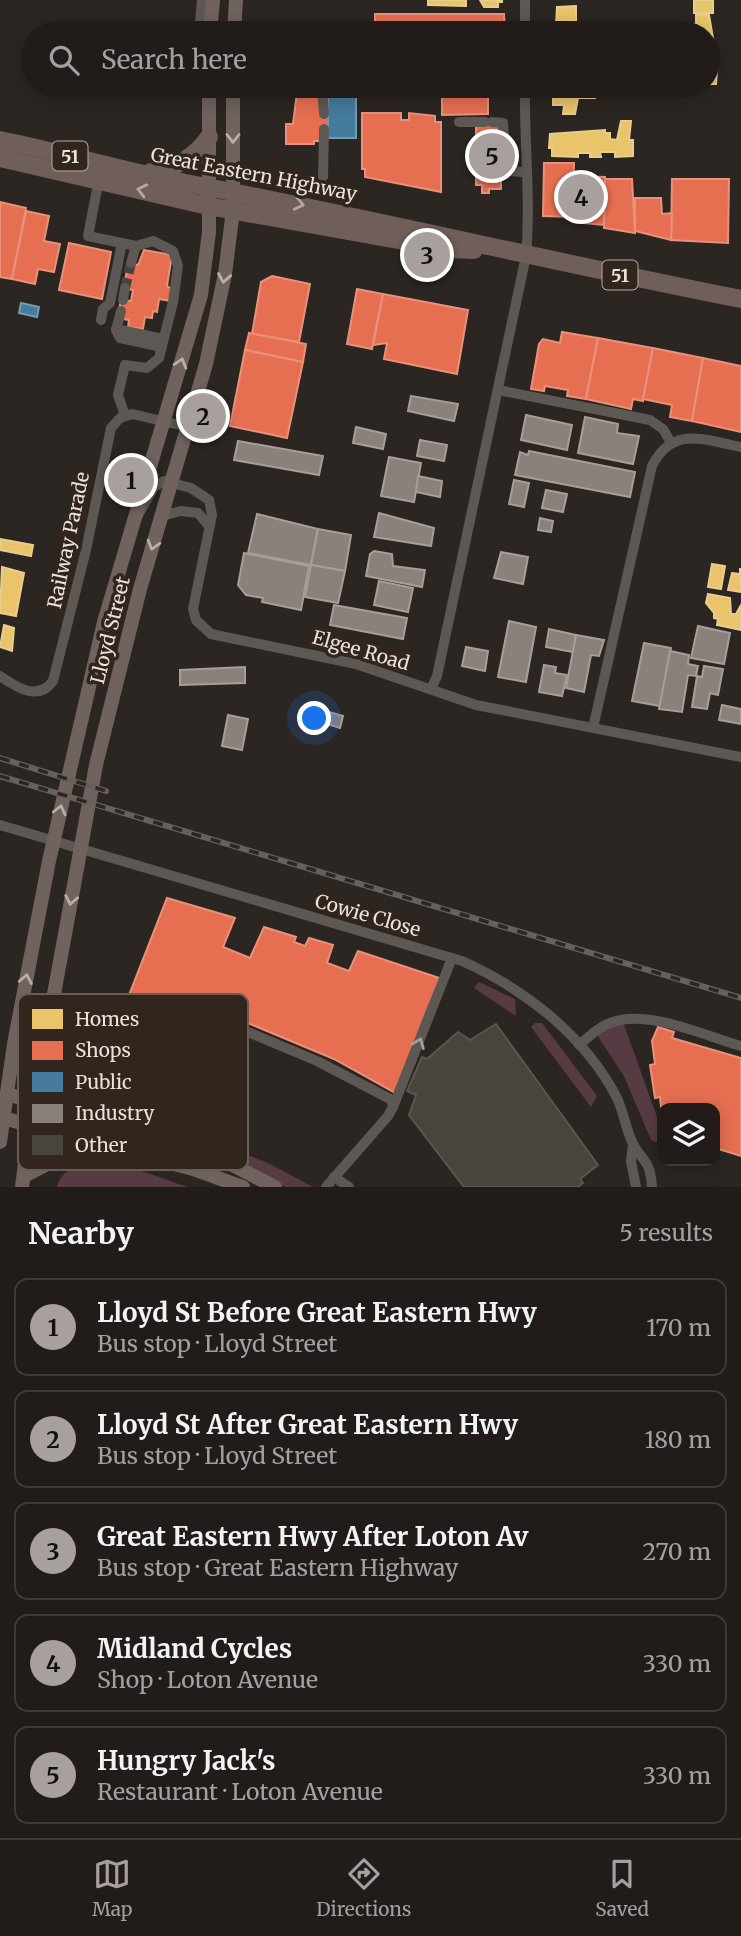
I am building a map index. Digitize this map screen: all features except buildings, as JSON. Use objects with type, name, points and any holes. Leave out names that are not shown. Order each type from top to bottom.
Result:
[{"type":"highway","points":[[141,173],[168,169],[180,164],[198,151],[209,138]]},
{"type":"highway","name":"Great Eastern Highway","points":[[1,153],[208,206],[449,249],[499,250]]},
{"type":"highway","name":"Great Eastern Highway","points":[[1,153],[141,173],[233,190],[448,235],[526,256],[741,299]]},
{"type":"main road","points":[[211,21],[213,0]]},
{"type":"main road","points":[[235,21],[236,0]]},
{"type":"main road","name":"Lloyd Street","points":[[24,994],[72,759],[104,622],[201,295],[209,232],[209,98]]},
{"type":"main road","name":"Lloyd Street","points":[[53,994],[96,765],[188,427],[225,274],[233,210],[233,98]]},
{"type":"main road","points":[[60,994],[64,934]]},
{"type":"main road","name":"Lloyd Street","points":[[0,1142],[3,1094],[18,1024]]},
{"type":"main road","points":[[0,1060],[14,1044]]},
{"type":"main road","points":[[23,1182],[40,1170]]},
{"type":"main road","points":[[195,1170],[243,1187]]},
{"type":"main road","points":[[243,1170],[275,1187]]},
{"type":"street","points":[[200,21],[202,0]]},
{"type":"street","points":[[525,0],[525,21]]},
{"type":"street","points":[[323,98],[324,114]]},
{"type":"street","points":[[431,689],[437,676],[526,256],[529,202],[524,172],[524,98]]},
{"type":"street","points":[[459,122],[503,124],[505,170],[524,172]]},
{"type":"street","points":[[323,177],[324,129]]},
{"type":"street","points":[[99,180],[88,236],[136,246],[147,241],[158,242],[169,247],[177,260],[173,302],[159,358],[150,366],[125,365],[118,395],[125,416],[139,415],[188,427]]},
{"type":"street","points":[[100,320],[103,309],[110,303],[122,243]]},
{"type":"street","points":[[131,263],[136,246]]},
{"type":"street","points":[[123,300],[117,329],[163,343]]},
{"type":"street","points":[[498,390],[650,420],[663,429],[670,441]]},
{"type":"street","name":"Railway Parade","points":[[0,676],[18,689],[37,692],[46,689],[53,681],[86,550],[111,428],[125,416]]},
{"type":"street","points":[[593,728],[652,466],[670,441],[693,438],[741,447]]},
{"type":"street","points":[[133,523],[158,483],[172,483]]},
{"type":"street","name":"Elgee Road","points":[[172,483],[191,488],[209,500],[212,515],[193,609],[196,620],[203,629],[220,637],[356,664],[476,705],[741,757]]},
{"type":"street","points":[[162,516],[190,512],[204,518],[209,526]]},
{"type":"street","name":"Cowie Close","points":[[0,824],[452,958],[485,971],[517,990],[551,1016],[579,1045],[617,1099],[634,1145],[647,1160],[652,1187]]},
{"type":"street","points":[[326,1187],[393,1107],[452,958]]},
{"type":"street","points":[[579,1045],[600,1027],[631,1018],[650,1019],[741,1046]]},
{"type":"street","points":[[248,1032],[317,1060],[392,1100],[393,1107]]},
{"type":"street","name":"Cowie Close","points":[[634,1145],[631,1161],[636,1187]]},
{"type":"street","points":[[334,1177],[349,1187]]},
{"type":"shaded area","points":[[479,982],[515,999],[516,1016],[474,988]]},
{"type":"shaded area","points":[[623,1022],[657,1117],[657,1142],[651,1140],[624,1076],[597,1035],[600,1031]]},
{"type":"shaded area","points":[[535,1023],[542,1023],[597,1096],[591,1107],[531,1027]]},
{"type":"shaded area","points":[[248,1155],[313,1187],[285,1187],[248,1166]]},
{"type":"shaded area","points":[[137,1170],[188,1187],[57,1187],[68,1171]]},
{"type":"tunnel","points":[[125,288],[131,263]]},
{"type":"railway","points":[[0,758],[106,791]]},
{"type":"railway","points":[[0,776],[741,998]]},
{"type":"place","name":"Hungry Jack's","points":[[492,156]]},
{"type":"place","name":"Midland Cycles","points":[[581,197]]},
{"type":"place","name":"Great Eastern Hwy After Loton Av","points":[[427,255]]},
{"type":"place","name":"Lloyd St After Great Eastern Hwy","points":[[203,416]]},
{"type":"place","name":"Lloyd St Before Great Eastern Hwy","points":[[131,480]]}]
